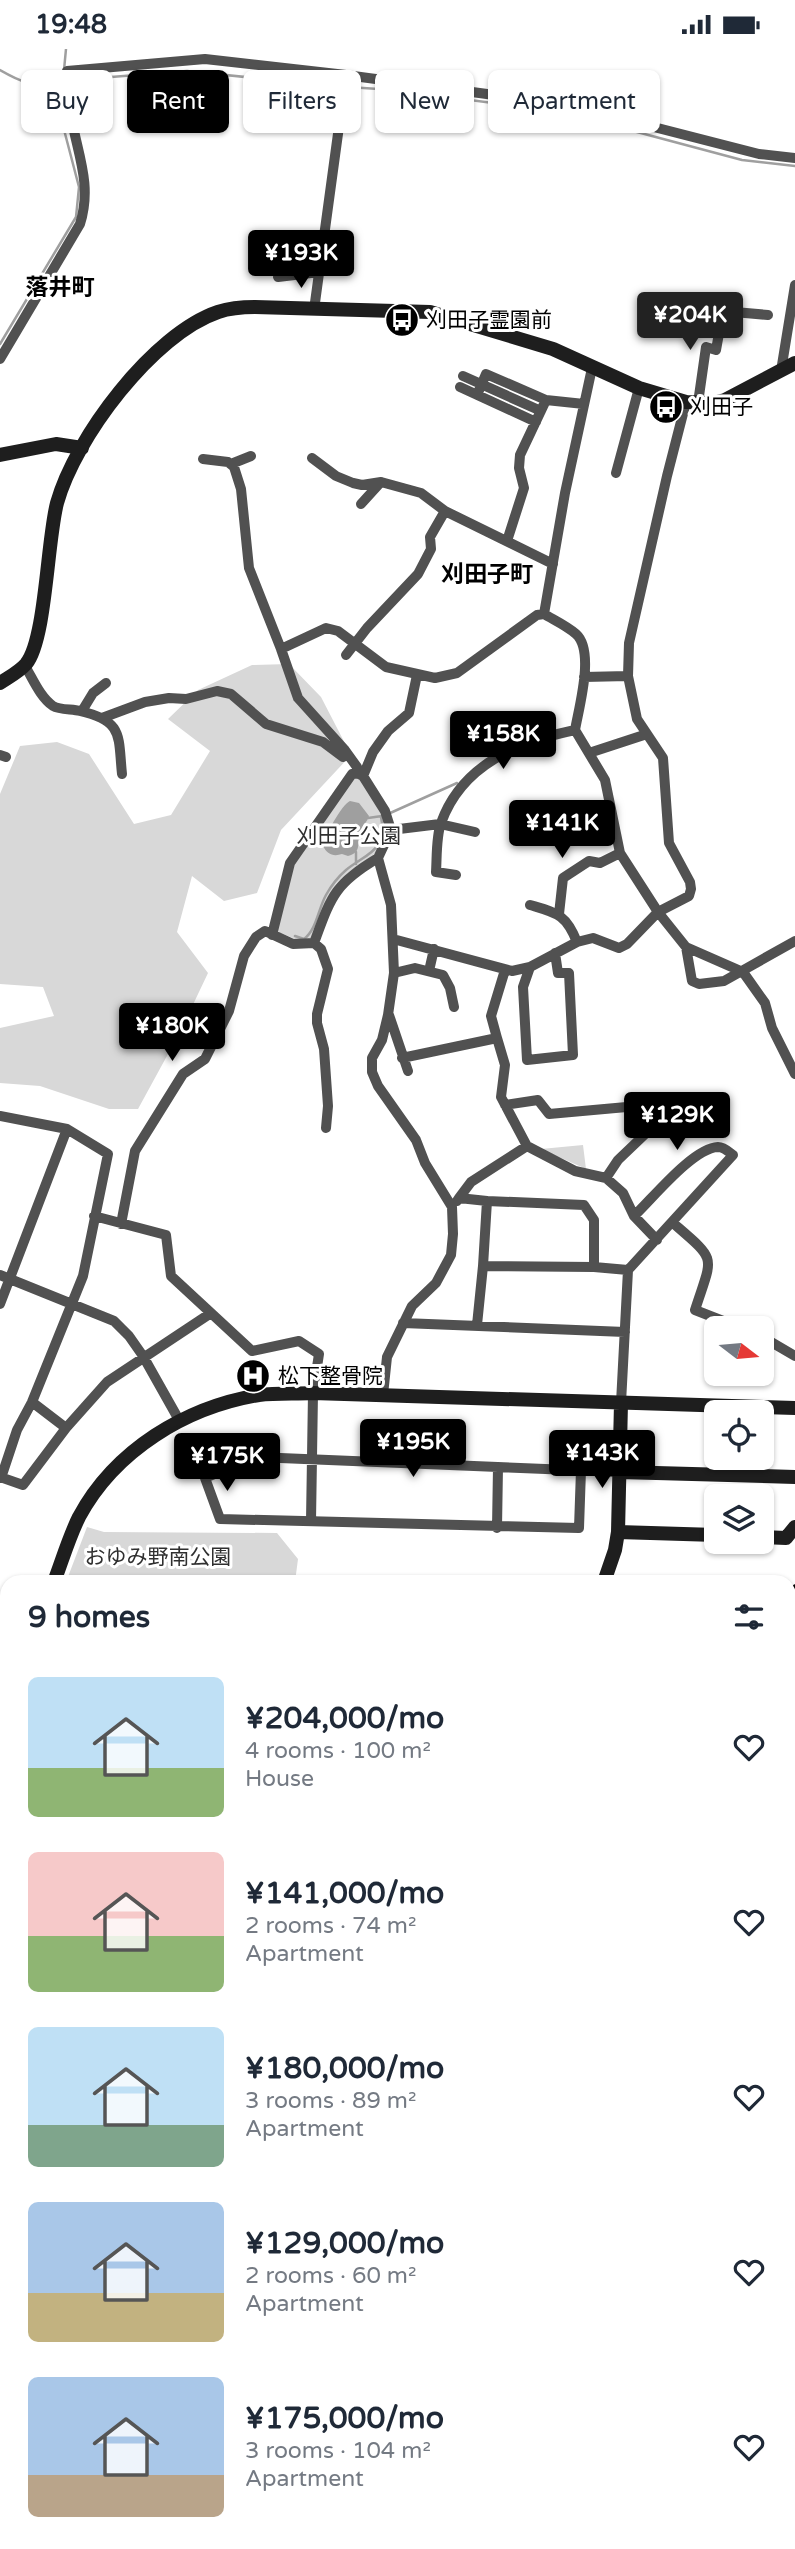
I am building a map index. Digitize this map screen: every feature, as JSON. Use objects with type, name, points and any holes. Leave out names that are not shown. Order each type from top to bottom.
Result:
[{"type":"street","points":[[78,70],[205,59],[302,70]]},
{"type":"street","points":[[361,77],[568,105],[749,152],[795,158]]},
{"type":"street","points":[[0,359],[80,224],[84,209],[85,176],[74,133]]},
{"type":"street","points":[[314,310],[338,133]]},
{"type":"street","points":[[278,277],[319,271]]},
{"type":"street","points":[[781,371],[795,285]]},
{"type":"street","points":[[0,683],[25,666],[36,645],[51,531],[58,500],[82,448],[99,418],[142,367],[159,350],[206,317],[243,307],[430,312],[553,349],[639,388],[692,403],[725,400],[795,363]]},
{"type":"street","points":[[393,939],[505,970],[530,967],[577,942],[593,939],[619,948],[627,944],[658,912],[689,896],[691,889],[669,843],[663,758],[637,719],[628,676],[629,643],[667,476],[692,403],[706,348],[716,350],[723,311],[768,316]]},
{"type":"street","points":[[544,614],[565,493],[592,368]]},
{"type":"street","points":[[477,395],[486,374],[546,400],[584,404]]},
{"type":"street","points":[[463,376],[541,411]]},
{"type":"street","points":[[460,387],[536,422]]},
{"type":"street","points":[[616,473],[639,388]]},
{"type":"street","points":[[508,541],[524,488],[519,468],[520,455],[546,400]]},
{"type":"street","points":[[0,456],[56,444],[82,448]]},
{"type":"street","points":[[231,464],[251,456]]},
{"type":"street","points":[[312,458],[336,476],[353,483],[362,485],[380,482],[421,493],[445,511],[553,564]]},
{"type":"street","points":[[203,459],[228,462],[234,467],[242,489],[249,568],[282,649],[298,698],[357,767],[385,811],[391,829],[379,858],[391,905],[394,973],[388,1014],[382,1040],[372,1058],[372,1072],[378,1086],[416,1140],[425,1163],[452,1207],[451,1255],[436,1283],[412,1306],[403,1323],[387,1357],[383,1395]]},
{"type":"street","points":[[361,505],[380,482]]},
{"type":"street","points":[[346,655],[418,574],[431,549],[430,537],[445,511]]},
{"type":"street","points":[[282,649],[326,628],[338,631],[386,667],[435,678],[457,673],[537,615],[544,614],[578,635],[585,649],[584,677],[575,730],[605,780],[620,853],[658,912],[686,947],[743,972],[765,1003],[772,1028],[795,1074]]},
{"type":"street","points":[[25,666],[41,694],[54,706],[82,711],[113,725],[118,733],[122,774]]},
{"type":"street","points":[[360,774],[388,731],[409,712],[417,675]]},
{"type":"street","points":[[584,677],[628,676]]},
{"type":"street","points":[[82,711],[93,693],[106,683]]},
{"type":"street","points":[[102,718],[145,702],[169,698],[186,699],[217,691],[231,694],[266,724],[323,742],[335,749],[360,774]]},
{"type":"street","points":[[456,875],[436,871],[440,824],[466,779],[502,754],[544,736],[575,730]]},
{"type":"street","points":[[589,753],[647,734]]},
{"type":"street","points":[[272,935],[290,863],[352,774],[360,774]]},
{"type":"street","points":[[391,829],[440,824],[475,832]]},
{"type":"street","points":[[559,914],[563,878],[589,861],[600,863],[620,853]]},
{"type":"street","points":[[314,943],[329,902],[343,883],[354,872],[379,858]]},
{"type":"street","points":[[530,905],[559,914],[570,925],[577,942]]},
{"type":"street","points":[[121,1223],[135,1151],[183,1074],[205,1059],[229,1011],[244,956],[256,937],[265,931],[293,944],[314,943]]},
{"type":"street","points":[[686,947],[692,981],[699,984],[724,981],[739,970],[795,941]]},
{"type":"street","points":[[314,943],[326,959],[328,969],[317,1023],[324,1049],[328,1106],[326,1128]]},
{"type":"street","points":[[429,971],[434,949]]},
{"type":"street","points":[[530,967],[523,988],[527,1060],[573,1055],[569,973],[558,973],[555,953]]},
{"type":"street","points":[[394,973],[415,968],[443,975],[450,988],[454,1007]]},
{"type":"street","points":[[505,970],[491,1016],[505,1065],[501,1097],[527,1146],[575,1171],[606,1178],[623,1193],[634,1216],[657,1240]]},
{"type":"street","points":[[388,1014],[408,1071]]},
{"type":"street","points":[[402,1058],[497,1038]]},
{"type":"street","points":[[506,1105],[538,1100],[549,1114],[660,1104],[663,1117],[618,1160],[606,1178]]},
{"type":"street","points":[[0,1116],[67,1129],[108,1154],[83,1276],[32,1402],[17,1430],[1,1478],[23,1485],[66,1428],[107,1382],[211,1314]]},
{"type":"street","points":[[0,1304],[5,1277],[67,1129]]},
{"type":"street","points":[[452,1207],[471,1182],[527,1146]]},
{"type":"street","points":[[606,1575],[618,1532],[628,1270],[733,1155],[718,1147],[695,1156],[634,1216]]},
{"type":"street","points":[[459,1198],[584,1205],[594,1220],[594,1267]]},
{"type":"street","points":[[477,1325],[487,1201]]},
{"type":"street","points":[[94,1216],[166,1235],[171,1276],[252,1351],[299,1341],[319,1354],[313,1393],[311,1521]]},
{"type":"street","points":[[673,1223],[706,1252],[710,1263],[695,1310],[710,1316]]},
{"type":"street","points":[[483,1266],[628,1270]]},
{"type":"street","points":[[5,1277],[114,1321],[143,1356],[179,1420]]},
{"type":"street","points":[[403,1323],[625,1332]]},
{"type":"street","points":[[774,1344],[795,1356]]},
{"type":"street","points":[[57,1575],[78,1520],[111,1472],[145,1442],[179,1420],[220,1405],[260,1395],[313,1393],[795,1408]]},
{"type":"street","points":[[32,1402],[66,1428]]},
{"type":"street","points":[[581,1471],[579,1528],[220,1519],[205,1478],[257,1458],[795,1477]]},
{"type":"street","points":[[497,1528],[498,1467]]},
{"type":"street","points":[[774,1538],[786,1538],[795,1527]]},
{"type":"street","points":[[618,1532],[704,1535]]},
{"type":"green space","points":[[289,664],[321,697],[351,755],[281,830],[257,893],[224,901],[192,876],[177,932],[208,973],[180,1032],[138,1109],[109,1109],[40,1086],[0,1083],[0,1028],[54,1016],[43,987],[0,984],[0,794],[20,746],[57,742],[89,754],[134,824],[171,815],[210,751],[168,719],[198,690],[252,665]]},
{"type":"green space","name":"刈田子公園","points":[[353,777],[360,778],[385,817],[387,835],[371,859],[350,871],[336,884],[310,940],[300,941],[276,931],[293,864]]},
{"type":"green space","points":[[583,1145],[586,1169],[541,1149]]},
{"type":"green space","name":"おゆみ野南公園","points":[[87,1527],[104,1532],[277,1533],[298,1559],[296,1575],[69,1575]]},
{"type":"shaded area","points":[[350,801],[359,803],[369,816],[360,832],[357,850],[348,856],[331,854],[323,846],[324,842],[338,814]]},
{"type":"waterway","points":[[64,70],[66,49]]},
{"type":"waterway","points":[[0,70],[21,80]]},
{"type":"waterway","points":[[113,77],[187,71],[243,77]]},
{"type":"waterway","points":[[361,88],[562,112],[742,160],[795,166]]},
{"type":"waterway","points":[[0,344],[76,217],[79,187],[65,133]]},
{"type":"waterway","points":[[388,814],[457,783]]},
{"type":"waterway","points":[[368,818],[382,816]]},
{"type":"waterway","points":[[295,936],[304,939],[308,935],[326,895],[335,882],[379,844],[381,817]]},
{"type":"waterway","points":[[356,852],[356,864]]},
{"type":"place","name":"刈田子霊園前","points":[[402,320]]},
{"type":"place","name":"刈田子","points":[[666,407]]},
{"type":"place","name":"松下整骨院","points":[[253,1376]]},
{"type":"district","name":"落井町","points":[[60,287]]},
{"type":"district","name":"刈田子町","points":[[487,574]]}]
